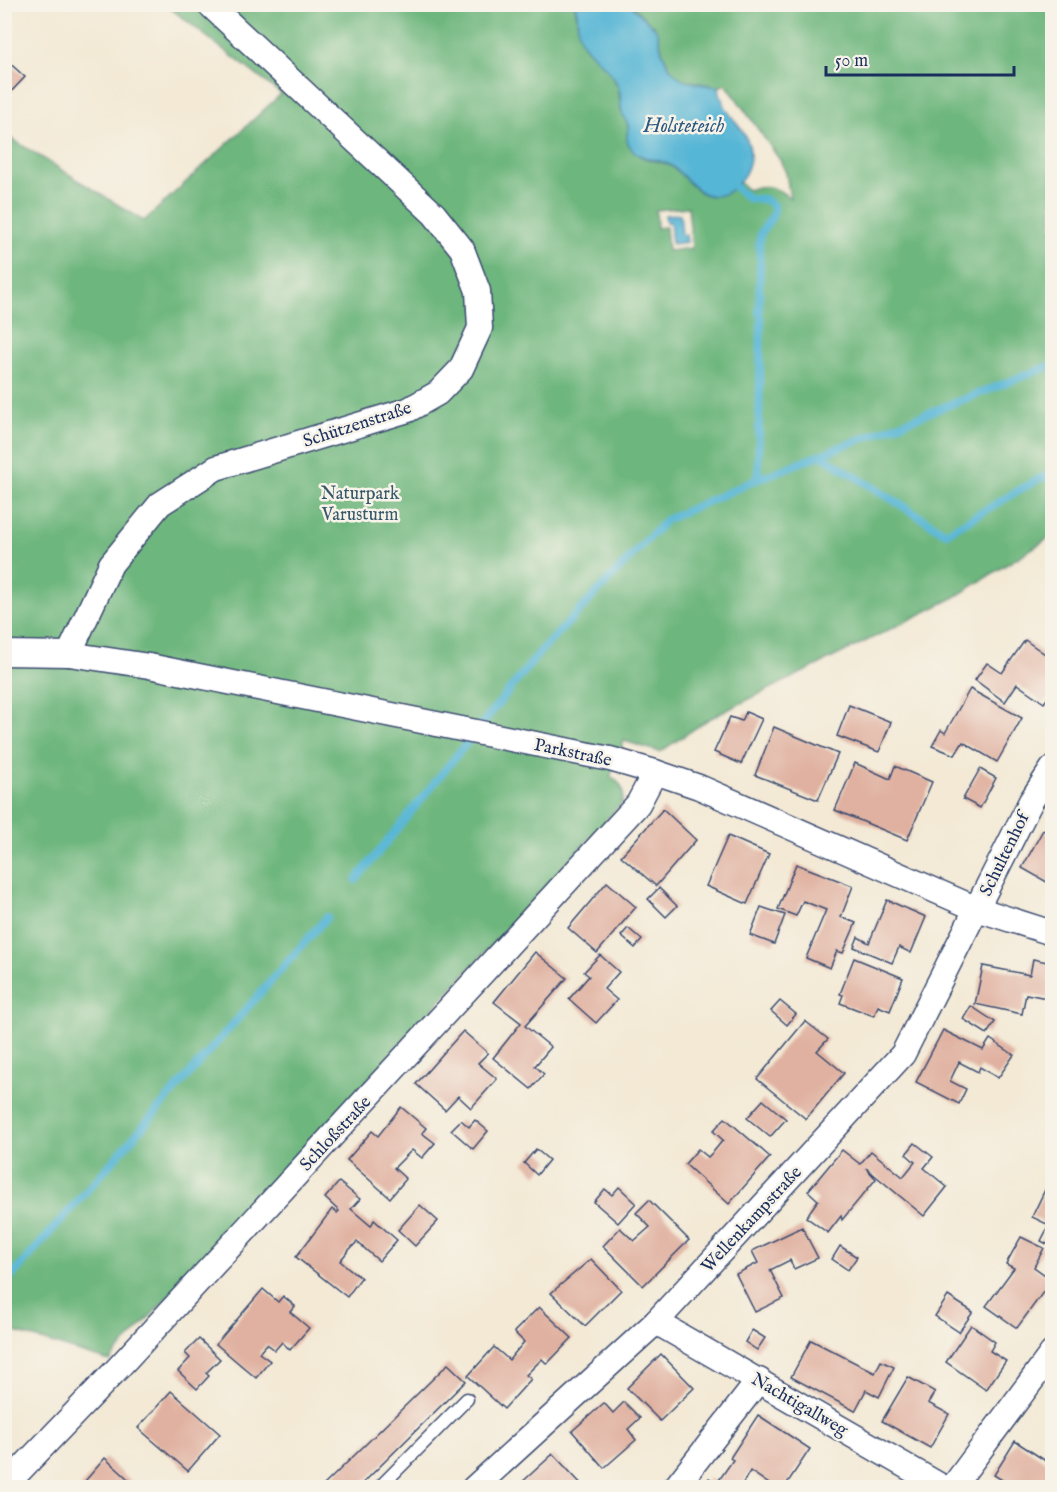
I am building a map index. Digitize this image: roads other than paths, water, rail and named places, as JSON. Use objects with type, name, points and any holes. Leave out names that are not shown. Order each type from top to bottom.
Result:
[{"type":"street","name":"Schützenstraße","points":[[69,654],[111,564],[160,504],[216,468],[408,410],[438,393],[461,369],[480,328],[478,291],[462,249],[434,214],[209,4]]},
{"type":"street","points":[[4,653],[69,654]]},
{"type":"street","name":"Parkstraße","points":[[69,654],[149,666],[610,759],[655,771],[699,787],[977,909],[1053,933]]},
{"type":"street","name":"Schultenhof","points":[[977,909],[1031,801],[1053,769]]},
{"type":"street","name":"Schloßstraße","points":[[4,1487],[119,1367],[638,804],[655,771]]},
{"type":"street","name":"Wellenkampstraße","points":[[474,1488],[656,1322],[903,1054],[977,909]]},
{"type":"street","name":"Nachtigallweg","points":[[656,1322],[944,1488]]},
{"type":"street","points":[[952,1488],[1053,1353]]},
{"type":"street","points":[[675,1488],[759,1380]]},
{"type":"lane","points":[[379,1488],[467,1399]]},
{"type":"water","name":"Holsteteich","points":[[575,5],[631,5],[657,31],[663,54],[672,71],[685,80],[719,87],[721,98],[749,146],[747,170],[736,186],[728,192],[710,196],[696,189],[670,165],[637,154],[632,149],[627,141],[628,125],[621,109],[618,86],[615,79],[581,40]]},
{"type":"water","points":[[680,214],[682,235],[686,235],[687,242],[672,244],[670,222],[666,222],[665,215]]},
{"type":"waterway","points":[[735,187],[749,199],[764,199],[774,206],[772,217],[760,236],[760,258]]},
{"type":"waterway","points":[[759,313],[760,264]]},
{"type":"waterway","points":[[758,479],[761,319]]},
{"type":"waterway","points":[[356,880],[540,652],[666,520],[758,479],[1052,365]]},
{"type":"waterway","points":[[821,455],[946,533],[1042,477],[1052,478]]},
{"type":"waterway","points":[[4,1285],[327,917]]},
{"type":"park label","name":"Naturpark Varusturm","points":[[360,503]]}]
